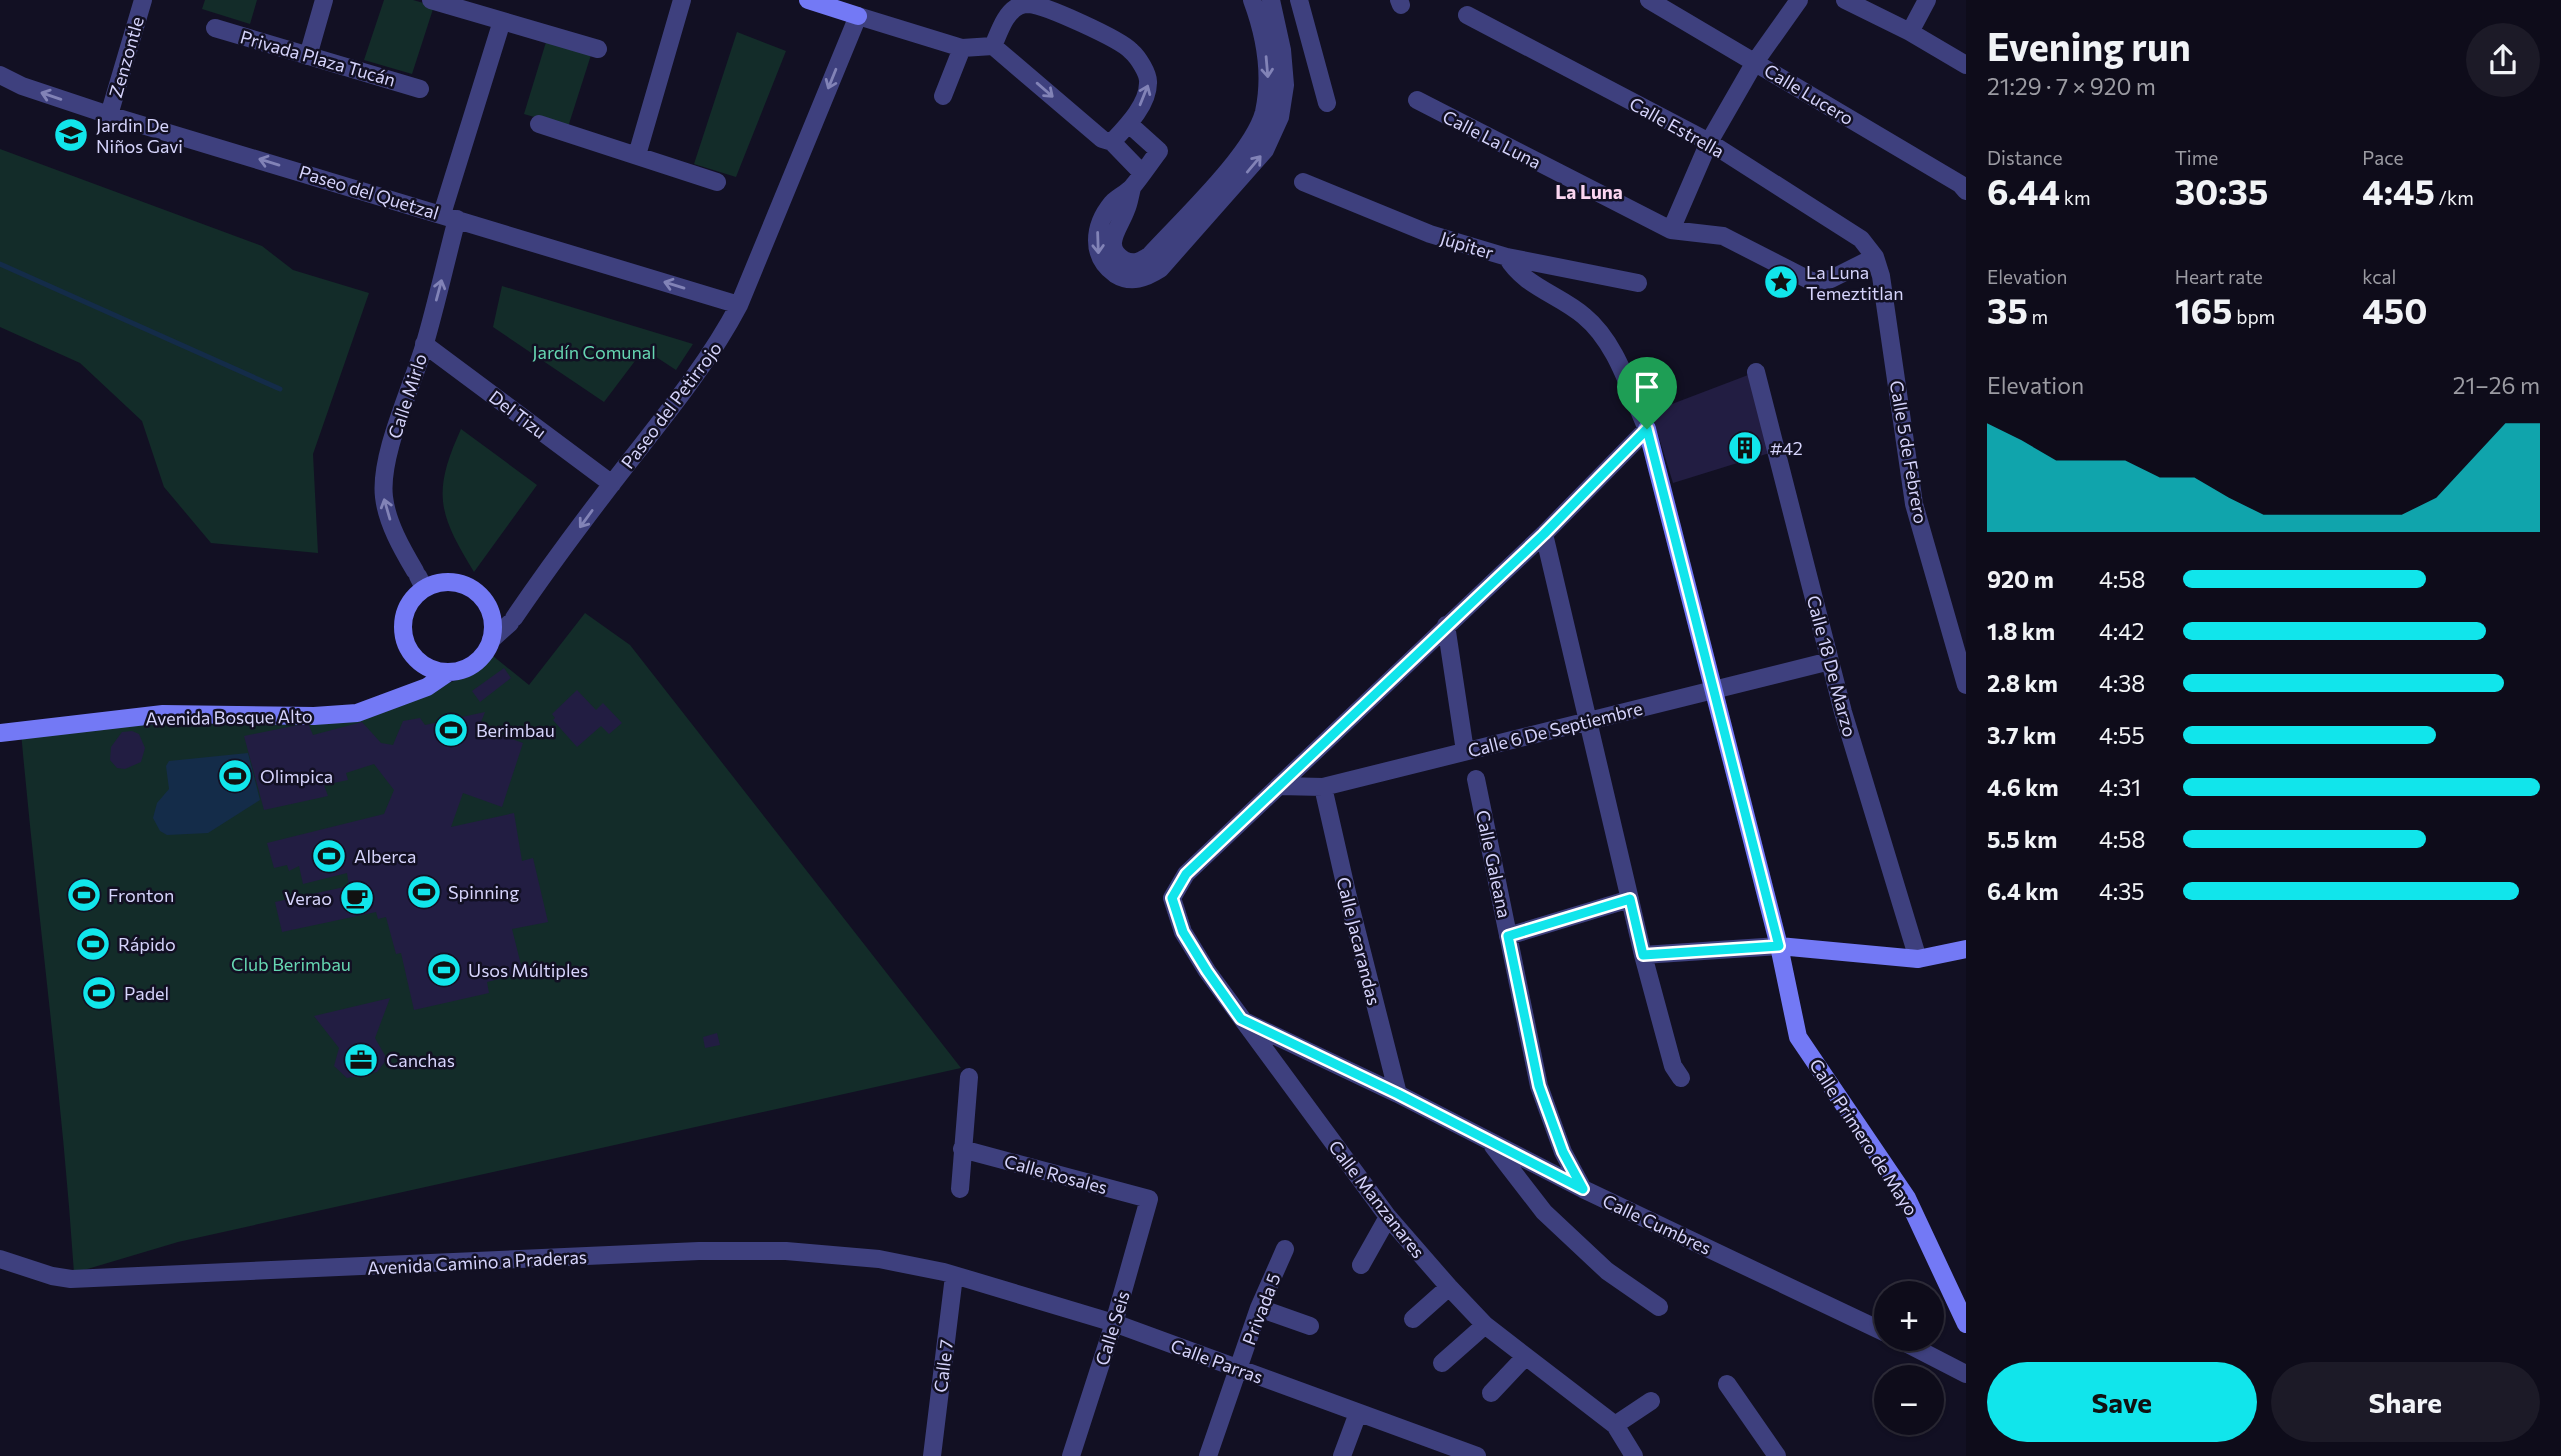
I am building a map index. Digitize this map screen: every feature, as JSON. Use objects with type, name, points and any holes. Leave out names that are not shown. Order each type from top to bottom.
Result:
[{"type":"street","name":"Zenzontle","points":[[109,115],[143,0]]},
{"type":"street","points":[[308,56],[324,0]]},
{"type":"street","points":[[431,0],[598,48]]},
{"type":"street","points":[[637,155],[682,0]]},
{"type":"street","points":[[808,0],[962,48],[993,46],[1107,141],[1137,181]]},
{"type":"street","points":[[1137,181],[1113,234],[1112,246],[1120,258],[1130,263],[1141,261],[1150,255],[1234,163],[1250,141],[1263,114],[1268,84],[1265,51],[1252,0]]},
{"type":"street","points":[[1129,124],[1158,151],[1137,181],[1112,203],[1097,230],[1096,243],[1098,255],[1106,266],[1118,276],[1133,280],[1147,277],[1160,269],[1265,150],[1280,117],[1284,85],[1282,50],[1271,0]]},
{"type":"street","points":[[1299,0],[1327,103]]},
{"type":"street","name":"Calle Lucero","points":[[1649,0],[1960,184],[1966,191]]},
{"type":"street","points":[[1671,230],[1709,142],[1755,62],[1799,0]]},
{"type":"street","points":[[1845,0],[1910,32],[1966,65]]},
{"type":"street","points":[[1910,32],[1927,0]]},
{"type":"street","points":[[993,46],[1007,16],[1015,7],[1027,3],[1114,39],[1131,51],[1149,83],[1129,124],[1107,141]]},
{"type":"street","name":"Calle Estrella","points":[[1467,15],[1709,142],[1861,239],[1875,257]]},
{"type":"street","name":"Paseo del Petirrojo","points":[[491,640],[512,621],[703,366],[739,305],[858,16]]},
{"type":"street","name":"Calle Mirlo","points":[[419,578],[399,542],[384,497],[385,474],[394,433],[424,344],[450,216],[502,21]]},
{"type":"street","name":"Privada Plaza Tucán","points":[[215,28],[420,89]]},
{"type":"street","points":[[943,96],[962,48]]},
{"type":"street","name":"Paseo del Quetzal","points":[[0,75],[22,86],[109,115],[739,305]]},
{"type":"street","name":"Calle La Luna","points":[[1417,100],[1671,230],[1723,236],[1814,282],[1831,279],[1875,257]]},
{"type":"street","points":[[539,124],[717,182]]},
{"type":"street","name":"Júpiter","points":[[1303,182],[1430,234],[1507,257],[1638,283]]},
{"type":"street","points":[[1279,786],[1544,534],[1647,429],[1610,347],[1598,330],[1584,315],[1518,273],[1507,257]]},
{"type":"street","name":"Calle 5 de Febrero","points":[[1875,257],[1881,276],[1914,504],[1966,685]]},
{"type":"street","name":"Del Tizu","points":[[424,344],[612,484]]},
{"type":"street","name":"Calle 18 De Marzo","points":[[1756,372],[1830,660],[1918,959]]},
{"type":"street","name":"Calle Primero de Mayo","points":[[1647,429],[1779,946],[1798,1037],[1907,1198],[1966,1324]]},
{"type":"street","points":[[1544,534],[1643,955],[1673,1066],[1681,1078]]},
{"type":"street","points":[[419,578],[457,582],[472,589],[487,604],[493,623],[491,640],[480,659],[469,667],[449,672],[431,669],[416,659],[406,645],[402,628],[405,610],[419,578]]},
{"type":"street","points":[[1446,625],[1465,751]]},
{"type":"street","name":"Calle 6 De Septiembre","points":[[1279,786],[1323,786],[1830,660]]},
{"type":"street","name":"Avenida Bosque Alto","points":[[0,733],[163,714],[314,716],[357,713],[427,687],[449,672]]},
{"type":"street","name":"Calle Galeana","points":[[1476,779],[1539,1086],[1563,1152],[1583,1189]]},
{"type":"street","name":"Calle Manzanares","points":[[1279,786],[1186,874],[1172,898],[1183,932],[1241,1019],[1388,1217],[1485,1325],[1615,1426],[1634,1456]]},
{"type":"street","name":"Calle Jacarandas","points":[[1323,786],[1398,1094]]},
{"type":"street","points":[[1508,936],[1630,899]]},
{"type":"street","points":[[1643,955],[1779,946],[1918,959],[1966,949]]},
{"type":"street","name":"Calle Cumbres","points":[[1241,1019],[1398,1094],[1583,1189],[1874,1327]]},
{"type":"street","points":[[960,1189],[969,1077]]},
{"type":"street","points":[[1489,1141],[1544,1212],[1607,1271],[1659,1307]]},
{"type":"street","name":"Calle Rosales","points":[[962,1149],[1149,1199]]},
{"type":"street","name":"Calle Seis","points":[[1071,1456],[1114,1324],[1149,1199]]},
{"type":"street","points":[[1361,1265],[1388,1217]]},
{"type":"street","name":"Privada 5","points":[[1208,1456],[1240,1370],[1259,1308],[1285,1250]]},
{"type":"street","name":"Avenida Camino a Praderas","points":[[0,1259],[52,1276],[71,1279],[699,1251],[786,1251],[879,1259],[954,1276]]},
{"type":"street","name":"Calle Parras","points":[[954,1276],[1114,1324],[1477,1456]]},
{"type":"street","name":"Calle 7","points":[[932,1456],[954,1276]]},
{"type":"street","points":[[1413,1320],[1449,1287]]},
{"type":"street","points":[[1259,1308],[1310,1326]]},
{"type":"street","points":[[1442,1363],[1485,1325]]},
{"type":"street","points":[[1921,1351],[1966,1374]]},
{"type":"street","points":[[1492,1394],[1525,1356]]},
{"type":"street","points":[[1727,1384],[1777,1456]]},
{"type":"street","points":[[1615,1426],[1651,1401]]},
{"type":"street","points":[[1342,1456],[1358,1413]]},
{"type":"green space","points":[[205,0],[257,0],[250,24],[202,9]]},
{"type":"green space","points":[[384,0],[413,0],[434,6],[412,74],[364,60]]},
{"type":"green space","points":[[737,32],[786,51],[736,177],[694,164]]},
{"type":"green space","points":[[546,42],[591,55],[568,127],[524,114]]},
{"type":"green space","points":[[0,149],[262,246],[293,270],[369,293],[313,454],[318,553],[211,543],[164,487],[142,421],[80,363],[0,327]]},
{"type":"green space","name":"Jardín Comunal","points":[[502,286],[693,344],[676,370],[644,349],[604,402],[493,327]]},
{"type":"green space","points":[[461,429],[537,485],[474,572],[453,534],[443,502],[446,470]]},
{"type":"green space","name":"Club Berimbau","points":[[585,613],[630,645],[961,1068],[178,1242],[74,1273],[63,1137],[21,732],[157,718],[307,719],[473,675],[493,656],[529,685]]},
{"type":"water","points":[[248,753],[260,800],[208,833],[167,835],[160,831],[153,818],[157,803],[169,789],[166,766],[169,761]]},
{"type":"building","points":[[1756,372],[1776,451],[1673,483],[1651,412]]},
{"type":"building","points":[[504,668],[511,678],[480,702],[472,691]]},
{"type":"building","points":[[577,690],[596,710],[603,703],[622,723],[609,734],[601,726],[577,747],[553,720],[555,718],[552,714]]},
{"type":"building","points":[[485,712],[479,727],[523,743],[502,807],[463,793],[451,827],[514,813],[522,861],[533,858],[548,922],[512,929],[523,973],[487,982],[489,993],[414,1010],[401,953],[396,954],[386,917],[378,919],[376,912],[282,932],[275,902],[349,886],[347,873],[303,884],[299,866],[289,871],[287,865],[274,868],[267,843],[384,814],[394,790],[374,764],[346,773],[348,780],[324,785],[328,796],[264,810],[244,736],[308,723],[313,735],[362,722],[381,743],[393,745],[403,721],[420,718],[425,725]]},
{"type":"building","points":[[132,731],[139,734],[145,748],[141,762],[125,769],[117,768],[110,760],[111,747],[122,732]]},
{"type":"building","points":[[390,998],[375,1038],[387,1059],[377,1072],[347,1078],[334,1066],[339,1048],[314,1016]]},
{"type":"building","points":[[717,1033],[720,1045],[705,1048],[703,1037]]},
{"type":"waterway","points":[[0,264],[280,389]]},
{"type":"place","name":"Jardin De Niños Gavi","points":[[71,135]]},
{"type":"place","name":"La Luna Temeztitlan","points":[[1781,282]]},
{"type":"place","name":"#42","points":[[1745,448]]},
{"type":"place","name":"Berimbau","points":[[451,730]]},
{"type":"place","name":"Olimpica","points":[[235,776]]},
{"type":"place","name":"Alberca","points":[[329,856]]},
{"type":"place","name":"Spinning","points":[[424,892]]},
{"type":"place","name":"Fronton","points":[[84,895]]},
{"type":"place","name":"Verao","points":[[357,898]]},
{"type":"place","name":"Rápido","points":[[93,944]]},
{"type":"place","name":"Usos Múltiples","points":[[444,970]]},
{"type":"place","name":"Padel","points":[[99,993]]},
{"type":"place","name":"Canchas","points":[[361,1060]]},
{"type":"district","name":"La Luna","points":[[1589,191]]},
{"type":"route","points":[[1647,429],[1779,946],[1643,955],[1630,899],[1508,936],[1539,1086],[1563,1152],[1583,1189],[1398,1094],[1241,1019],[1183,932],[1172,898],[1186,874],[1544,534],[1647,429]]}]
